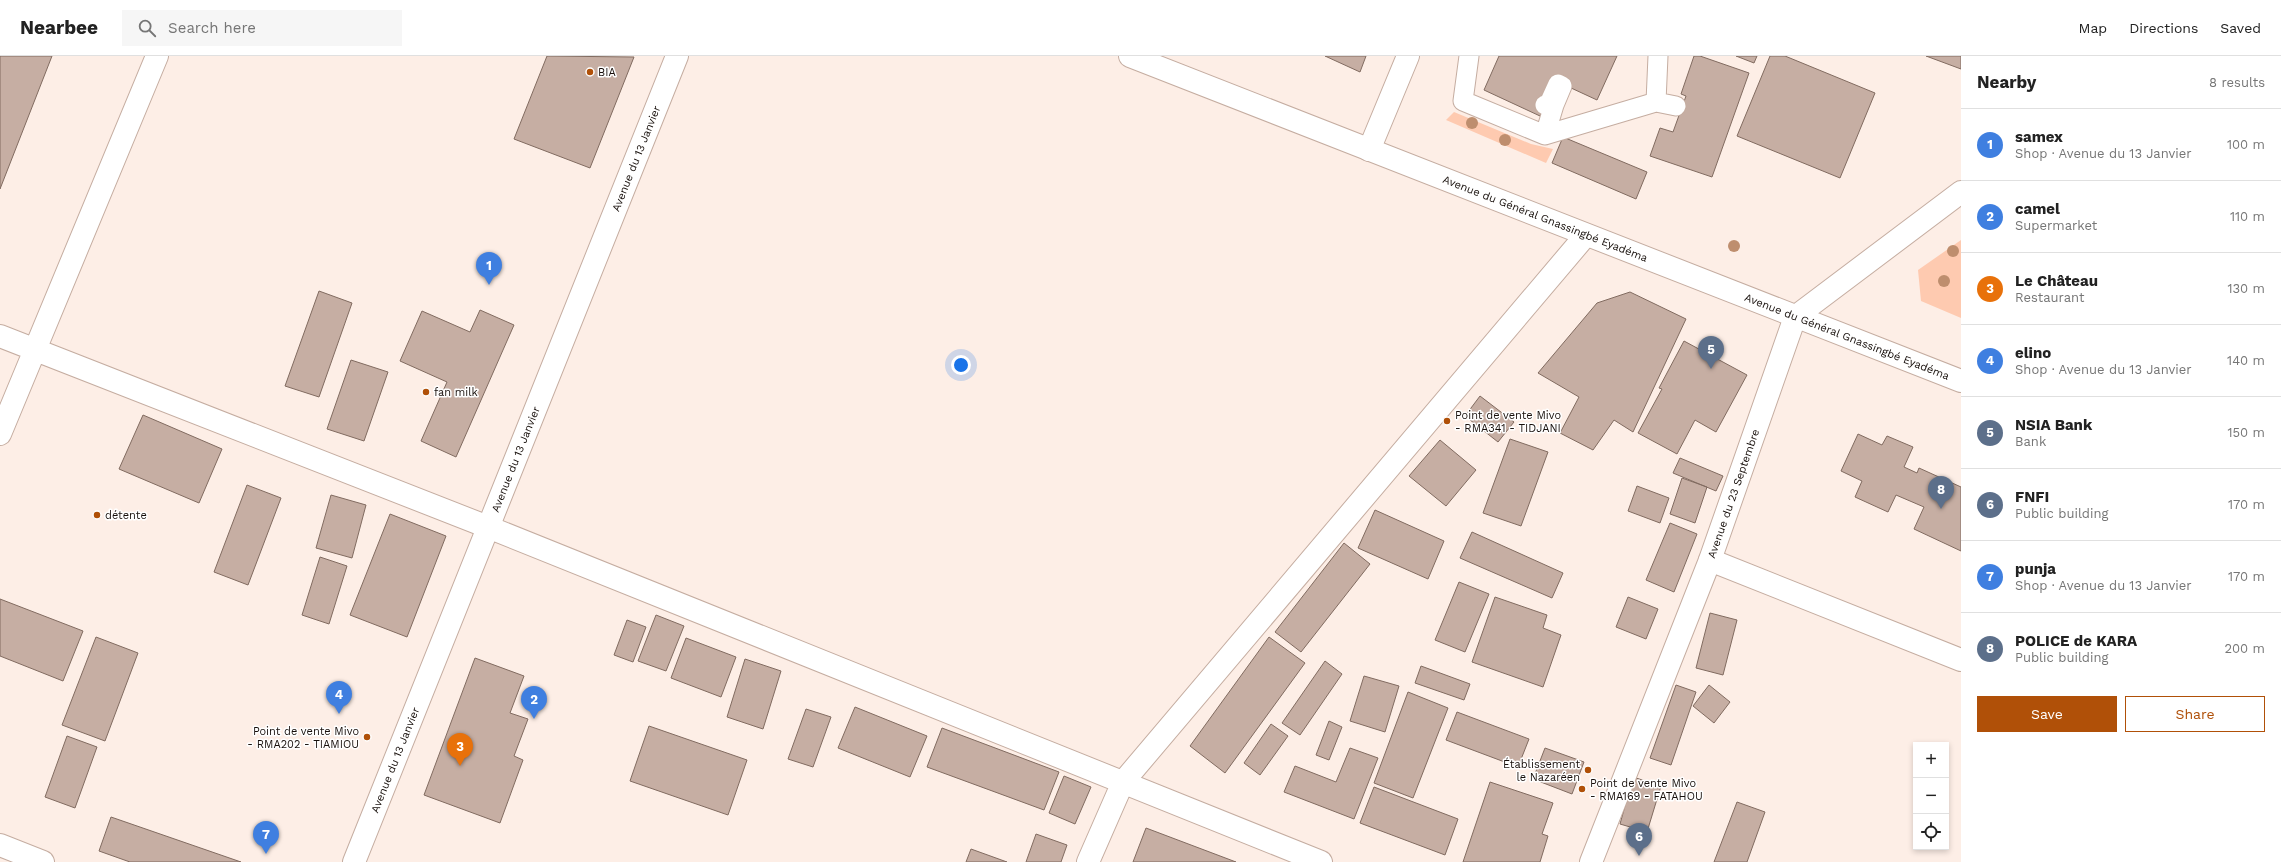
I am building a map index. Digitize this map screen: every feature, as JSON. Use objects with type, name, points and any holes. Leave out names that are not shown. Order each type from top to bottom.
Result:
[{"type":"street","points":[[0,434],[33,350],[157,56]]},
{"type":"street","name":"Avenue du 13 Janvier","points":[[354,862],[677,56]]},
{"type":"street","name":"Avenue du Général Gnassingbé Eyadéma","points":[[1130,56],[1795,317],[1961,380]]},
{"type":"street","points":[[1369,150],[1408,56]]},
{"type":"street","points":[[1795,317],[1961,192]]},
{"type":"street","points":[[1088,862],[1123,782],[1586,235]]},
{"type":"street","name":"Avenue du 23 Septembre","points":[[1590,862],[1710,560],[1795,317]]},
{"type":"street","points":[[0,336],[488,527],[1321,862]]},
{"type":"street","points":[[1710,560],[1961,660]]},
{"type":"street","points":[[0,845],[43,862]]},
{"type":"lane","points":[[1470,56],[1463,102],[1545,136],[1656,102],[1676,106]]},
{"type":"lane","points":[[1656,102],[1658,56]]},
{"type":"lane","points":[[1545,105],[1548,106],[1558,84],[1562,86],[1554,105],[1545,136]]},
{"type":"shaded area","points":[[1454,112],[1531,144],[1553,149],[1546,163],[1446,120]]},
{"type":"shaded area","points":[[1961,240],[1961,318],[1921,301],[1918,270]]},
{"type":"building","points":[[0,56],[52,56],[0,189]]},
{"type":"building","points":[[547,56],[634,57],[590,168],[514,139]]},
{"type":"building","points":[[1325,56],[1366,56],[1360,72]]},
{"type":"building","points":[[1499,56],[1617,56],[1597,100],[1556,81],[1540,116],[1484,90]]},
{"type":"building","points":[[1694,56],[1700,56],[1749,73],[1712,177],[1650,156],[1660,128],[1673,132],[1686,96],[1681,94]]},
{"type":"building","points":[[1736,56],[1757,56],[1754,63]]},
{"type":"building","points":[[1770,56],[1785,56],[1875,93],[1840,178],[1737,136]]},
{"type":"building","points":[[1926,56],[1961,56],[1961,69]]},
{"type":"building","points":[[1563,137],[1647,172],[1636,199],[1552,163]]},
{"type":"building","points":[[319,291],[352,303],[319,397],[285,386]]},
{"type":"building","points":[[1630,292],[1686,319],[1633,432],[1614,420],[1593,450],[1560,433],[1579,397],[1538,373],[1597,303]]},
{"type":"building","points":[[480,310],[514,325],[456,457],[421,441],[447,382],[400,361],[422,311],[470,332]]},
{"type":"building","points":[[1684,341],[1747,375],[1716,432],[1695,420],[1677,454],[1638,433],[1662,389],[1659,388]]},
{"type":"building","points":[[351,360],[388,372],[364,441],[327,429]]},
{"type":"building","points":[[1480,396],[1514,422],[1498,442],[1465,416]]},
{"type":"building","points":[[143,415],[222,449],[199,503],[119,469]]},
{"type":"building","points":[[1858,434],[1882,445],[1887,436],[1913,447],[1904,467],[1917,473],[1919,468],[1961,487],[1961,551],[1914,529],[1924,507],[1896,495],[1888,512],[1855,497],[1862,481],[1841,471]]},
{"type":"building","points":[[1510,439],[1548,452],[1521,526],[1483,513]]},
{"type":"building","points":[[1440,440],[1476,470],[1446,506],[1409,476]]},
{"type":"building","points":[[1680,458],[1723,476],[1716,491],[1673,473]]},
{"type":"building","points":[[1682,478],[1707,487],[1695,523],[1670,514]]},
{"type":"building","points":[[247,485],[281,498],[248,585],[214,572]]},
{"type":"building","points":[[1637,486],[1669,498],[1660,523],[1628,511]]},
{"type":"building","points":[[331,495],[366,505],[352,558],[316,548]]},
{"type":"building","points":[[1375,510],[1444,541],[1428,579],[1358,548]]},
{"type":"building","points":[[390,514],[446,536],[407,637],[350,615]]},
{"type":"building","points":[[1670,523],[1697,534],[1674,592],[1646,580]]},
{"type":"building","points":[[1472,532],[1563,573],[1552,598],[1460,558]]},
{"type":"building","points":[[1344,543],[1370,564],[1301,652],[1275,632]]},
{"type":"building","points":[[320,557],[347,566],[329,624],[302,615]]},
{"type":"building","points":[[1459,582],[1489,594],[1465,652],[1435,640]]},
{"type":"building","points":[[1495,597],[1547,615],[1543,628],[1561,635],[1543,687],[1472,662]]},
{"type":"building","points":[[1628,597],[1658,609],[1646,639],[1616,627]]},
{"type":"building","points":[[0,599],[83,631],[63,681],[0,656]]},
{"type":"building","points":[[1710,613],[1737,620],[1723,675],[1696,668]]},
{"type":"building","points":[[656,615],[684,626],[666,671],[638,661]]},
{"type":"building","points":[[627,620],[646,627],[633,662],[614,655]]},
{"type":"building","points":[[96,637],[138,653],[105,741],[62,725]]},
{"type":"building","points":[[1269,637],[1305,663],[1225,773],[1190,746]]},
{"type":"building","points":[[686,638],[736,657],[721,697],[671,678]]},
{"type":"building","points":[[475,658],[524,676],[510,713],[528,719],[514,756],[523,760],[500,823],[424,795]]},
{"type":"building","points":[[745,659],[781,671],[763,729],[727,717]]},
{"type":"building","points":[[1325,661],[1342,674],[1300,735],[1282,723]]},
{"type":"building","points":[[1421,666],[1470,684],[1464,700],[1415,683]]},
{"type":"building","points":[[1364,676],[1399,686],[1385,732],[1350,721]]},
{"type":"building","points":[[1676,685],[1696,692],[1671,765],[1650,758]]},
{"type":"building","points":[[1709,685],[1730,702],[1714,723],[1693,706]]},
{"type":"building","points":[[1408,692],[1448,708],[1413,798],[1374,783]]},
{"type":"building","points":[[855,707],[927,736],[910,777],[838,748]]},
{"type":"building","points":[[806,709],[831,717],[813,767],[788,759]]},
{"type":"building","points":[[1457,712],[1529,739],[1518,767],[1446,740]]},
{"type":"building","points":[[1329,721],[1342,727],[1329,760],[1316,755]]},
{"type":"building","points":[[1271,724],[1288,736],[1260,775],[1244,763]]},
{"type":"building","points":[[649,726],[747,760],[728,815],[630,781]]},
{"type":"building","points":[[942,728],[1059,772],[1044,810],[927,767]]},
{"type":"building","points":[[67,736],[97,747],[75,808],[45,797]]},
{"type":"building","points":[[1350,748],[1378,758],[1354,819],[1284,792],[1295,766],[1336,782]]},
{"type":"building","points":[[1545,748],[1584,762],[1572,794],[1533,779]]},
{"type":"building","points":[[1064,776],[1091,787],[1075,824],[1049,813]]},
{"type":"building","points":[[1633,777],[1661,786],[1647,832],[1620,824]]},
{"type":"building","points":[[1490,782],[1553,803],[1542,834],[1548,836],[1540,862],[1463,862]]},
{"type":"building","points":[[1374,787],[1458,819],[1445,855],[1360,823]]},
{"type":"building","points":[[1737,802],[1765,812],[1747,862],[1714,862]]},
{"type":"building","points":[[111,817],[241,862],[130,862],[99,851]]},
{"type":"building","points":[[1146,828],[1236,862],[1133,862]]},
{"type":"building","points":[[1036,834],[1067,845],[1061,862],[1026,862]]},
{"type":"building","points":[[971,849],[1007,862],[966,862]]},
{"type":"place","name":"BIA","points":[[590,72]]},
{"type":"place","name":"samex","points":[[489,285]]},
{"type":"place","name":"NSIA Bank","points":[[1711,369]]},
{"type":"place","name":"fan milk","points":[[426,392]]},
{"type":"place","name":"Point de vente Mivo - RMA341 - TIDJANI","points":[[1447,421]]},
{"type":"place","name":"POLICE de KARA","points":[[1941,509]]},
{"type":"place","name":"détente","points":[[97,515]]},
{"type":"place","name":"elino","points":[[339,714]]},
{"type":"place","name":"camel","points":[[534,719]]},
{"type":"place","name":"Point de vente Mivo - RMA202 - TIAMIOU","points":[[367,737]]},
{"type":"place","name":"Le Château","points":[[460,766]]},
{"type":"place","name":"Établissement le Nazaréen","points":[[1588,770]]},
{"type":"place","name":"Point de vente Mivo - RMA169 - FATAHOU","points":[[1582,789]]},
{"type":"place","name":"punja","points":[[266,854]]},
{"type":"place","name":"FNFI","points":[[1639,856]]}]
